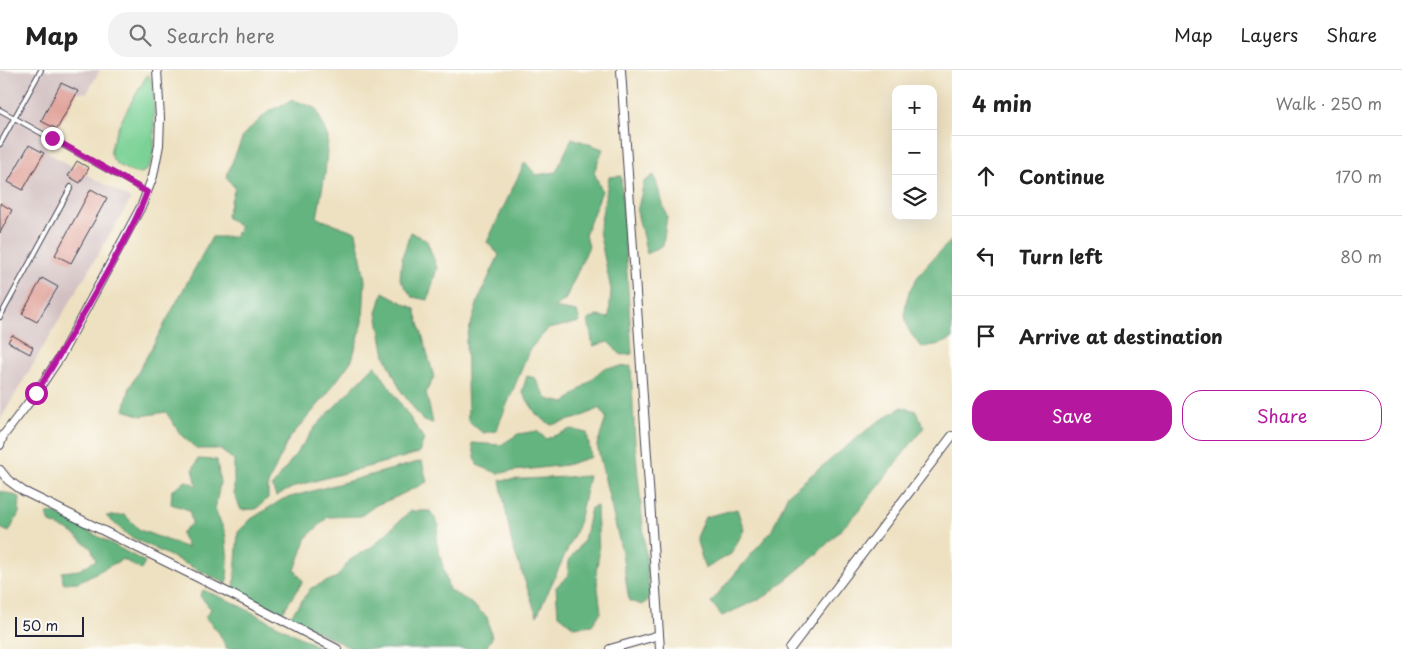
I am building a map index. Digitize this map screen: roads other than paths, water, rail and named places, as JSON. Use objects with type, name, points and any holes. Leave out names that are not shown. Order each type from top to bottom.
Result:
[{"type":"street","points":[[0,445],[3,436],[36,393],[60,357],[118,253],[142,205],[153,176],[159,145],[160,118],[157,70]]},
{"type":"street","points":[[621,70],[660,649]]},
{"type":"street","points":[[790,649],[952,436]]},
{"type":"street","points":[[0,470],[8,480],[23,491],[337,649]]},
{"type":"street","points":[[610,649],[659,635]]},
{"type":"lane","points":[[0,144],[42,70]]},
{"type":"lane","points":[[0,110],[147,192]]},
{"type":"lane","points":[[1,315],[71,187]]}]
